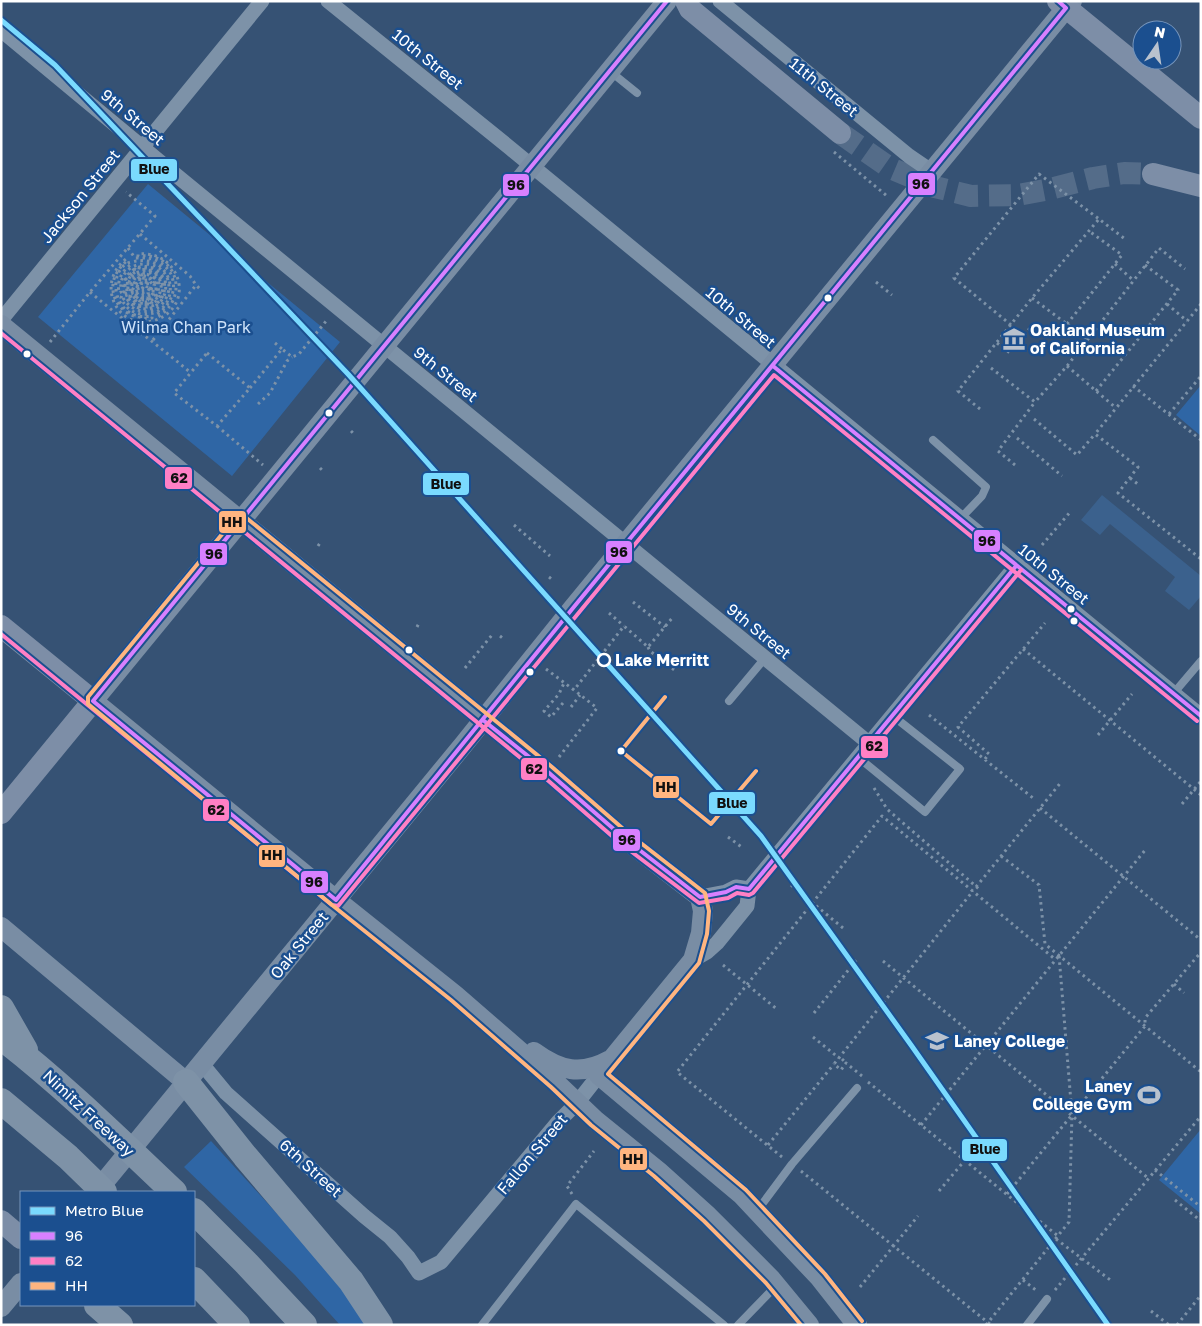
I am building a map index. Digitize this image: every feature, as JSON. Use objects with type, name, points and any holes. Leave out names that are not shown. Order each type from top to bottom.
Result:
[{"type":"highway","points":[[1,1008],[31,1060]]},
{"type":"highway","name":"Nimitz Freeway","points":[[1,1036],[31,1060],[173,1191]]},
{"type":"highway","points":[[194,1073],[246,1156],[351,1281],[380,1325]]},
{"type":"highway","points":[[1,1101],[68,1157],[103,1191]]},
{"type":"highway","points":[[195,1212],[304,1325]]},
{"type":"highway","points":[[195,1281],[237,1325]]},
{"type":"highway","points":[[98,1306],[120,1325]]},
{"type":"main road","points":[[1,812],[667,1]]},
{"type":"main road","name":"11th Street","points":[[686,1],[690,9],[840,133]]},
{"type":"main road","points":[[1065,4],[1201,118]]},
{"type":"main road","name":"Oak Street","points":[[97,1191],[773,366],[1065,4]]},
{"type":"main road","points":[[1153,174],[1201,186]]},
{"type":"main road","points":[[1,325],[548,772],[624,838],[700,897],[703,911],[701,933],[693,960]]},
{"type":"main road","points":[[1,626],[455,995],[544,1060],[578,1071],[604,1067],[741,1194],[820,1278],[857,1325]]},
{"type":"main road","name":"6th Street","points":[[1,927],[194,1073]]},
{"type":"main road","name":"Fallon Street","points":[[604,1067],[693,960]]},
{"type":"main road","points":[[455,995],[708,1216],[776,1286],[809,1325]]},
{"type":"main road","points":[[1,1221],[20,1237]]},
{"type":"main road","points":[[1,1307],[20,1284]]},
{"type":"street","name":"Jackson Street","points":[[1,320],[262,1]]},
{"type":"street","name":"10th Street","points":[[328,1],[1016,566],[1173,694],[1200,713]]},
{"type":"street","name":"11th Street","points":[[720,1],[915,161],[931,171]]},
{"type":"street","name":"9th Street","points":[[1,30],[870,744]]},
{"type":"street","name":"Fallon Street","points":[[693,960],[707,952],[717,943],[747,906],[749,889],[1016,566]]},
{"type":"street","points":[[700,897],[726,892],[736,887],[749,889]]},
{"type":"street","name":"Fallon Street","points":[[419,1273],[442,1262],[558,1122],[577,1103],[604,1067]]},
{"type":"street","name":"6th Street","points":[[194,1073],[226,1093],[390,1237],[419,1273]]},
{"type":"lane","points":[[609,71],[637,93]]},
{"type":"lane","points":[[933,440],[986,487],[982,496],[960,519]]},
{"type":"lane","points":[[729,701],[765,658]]},
{"type":"lane","points":[[1173,694],[1201,661]]},
{"type":"lane","points":[[859,758],[925,812],[960,769],[893,716]]},
{"type":"lane","points":[[756,1212],[792,1164],[857,1088]]},
{"type":"lane","points":[[482,1325],[576,1204],[724,1325]]},
{"type":"lane","points":[[738,1325],[776,1286]]},
{"type":"lane","points":[[1027,1325],[1049,1297]]},
{"type":"path","points":[[1011,325],[954,278],[1039,174],[1125,239]]},
{"type":"path","points":[[39,356],[90,292],[155,216],[139,202]]},
{"type":"path","points":[[980,409],[958,391],[1032,298],[1099,219]]},
{"type":"path","points":[[1067,324],[1122,255],[1089,231]]},
{"type":"path","points":[[140,234],[190,276],[201,290]]},
{"type":"path","points":[[128,248],[136,258],[148,258],[159,262],[171,274],[174,286],[172,297],[166,307],[157,314],[158,317],[168,309],[174,299],[176,287],[174,275],[162,261],[151,256],[138,256],[138,254],[159,256],[170,264],[177,276],[179,290],[176,303],[172,309],[161,318],[140,322],[127,317],[117,308],[111,295],[113,274],[116,268],[126,259],[127,261],[118,270],[113,281],[116,300],[123,310],[134,317],[140,319],[152,318],[152,316],[135,315],[124,309],[117,299],[116,280],[121,269],[130,262],[154,262],[167,272],[171,288],[169,299],[162,308],[152,313],[141,314],[131,310],[120,298],[122,295],[130,292],[131,281],[138,274],[132,284],[132,291],[140,288],[142,283],[150,284],[143,281],[136,287],[140,279],[133,289],[137,278],[151,277],[155,282],[153,283],[148,278],[142,278],[143,280],[149,280],[152,284],[151,292],[148,293],[151,286],[148,291],[140,292],[146,295],[137,293],[143,297],[149,296],[156,284],[156,290],[149,298],[151,299],[157,293],[157,282],[152,276],[140,273],[150,273],[158,281],[160,280],[154,273],[143,270],[134,274],[129,280],[128,291],[126,292],[128,280],[132,273],[137,270],[135,269],[126,278],[124,292],[124,282],[127,274],[138,266],[152,267],[160,272],[164,279],[152,268],[139,268],[140,270],[151,270],[160,277],[163,284],[163,292],[157,301],[151,303],[160,295],[161,282],[159,283],[158,294],[152,300],[143,302],[137,300],[132,295],[130,296],[139,303],[150,305],[138,305],[129,296],[127,297],[138,306],[150,307],[158,303],[163,296],[165,280],[166,292],[159,304],[146,309],[138,308],[130,303],[125,296],[132,293],[140,300],[148,300],[147,298],[139,297],[134,292],[142,289]]},
{"type":"path","points":[[1015,465],[998,451],[1159,248],[1185,269]]},
{"type":"path","points":[[123,298],[132,308],[147,311],[160,306],[168,293],[168,283],[165,274],[153,265],[143,263],[133,266],[126,273],[121,282],[121,292],[119,293],[118,286],[121,276],[127,267],[132,264]]},
{"type":"path","points":[[1115,264],[1133,280]]},
{"type":"path","points":[[1096,391],[1178,290],[1145,265]]},
{"type":"path","points":[[876,282],[892,295]]},
{"type":"path","points":[[153,340],[196,285]]},
{"type":"path","points":[[90,292],[122,319],[153,340],[191,373]]},
{"type":"path","points":[[1032,298],[1087,339]]},
{"type":"path","points":[[1167,304],[1187,321]]},
{"type":"path","points":[[1034,419],[1078,455],[1201,304]]},
{"type":"path","points":[[258,404],[270,393],[287,361],[299,354],[338,308]]},
{"type":"path","points":[[997,342],[1010,353],[1030,328]]},
{"type":"path","points":[[275,344],[292,357]]},
{"type":"path","points":[[217,426],[282,349]]},
{"type":"path","points":[[250,388],[207,354],[174,393],[277,476]]},
{"type":"path","points":[[1067,366],[1116,408]]},
{"type":"path","points":[[991,368],[1035,402]]},
{"type":"path","points":[[1169,414],[1201,376]]},
{"type":"path","points":[[1134,386],[1201,440]]},
{"type":"path","points":[[351,431],[354,434]]},
{"type":"path","points":[[1095,434],[1138,468],[1118,493],[1201,559]]},
{"type":"path","points":[[1017,438],[1062,476]]},
{"type":"path","points":[[1130,478],[1139,485]]},
{"type":"path","points":[[1042,545],[1071,511]]},
{"type":"path","points":[[514,525],[550,556]]},
{"type":"path","points":[[549,577],[554,581]]},
{"type":"path","points":[[633,602],[665,627]]},
{"type":"path","points":[[608,613],[648,647],[650,651],[677,672]]},
{"type":"path","points":[[648,647],[673,617]]},
{"type":"path","points":[[985,758],[989,754],[958,727],[1044,623]]},
{"type":"path","points":[[574,690],[624,626]]},
{"type":"path","points":[[465,668],[492,635]]},
{"type":"path","points":[[500,636],[505,640]]},
{"type":"path","points":[[1023,649],[1201,795]]},
{"type":"path","points":[[532,658],[597,708],[548,772]]},
{"type":"path","points":[[562,703],[551,717],[544,711],[559,694],[564,683]]},
{"type":"path","points":[[1098,735],[1132,694]]},
{"type":"path","points":[[571,707],[580,695]]},
{"type":"path","points":[[929,715],[1033,798]]},
{"type":"path","points":[[872,785],[887,809],[977,889],[1062,781]]},
{"type":"path","points":[[1182,804],[1201,781]]},
{"type":"path","points":[[1040,808],[1201,940]]},
{"type":"path","points":[[1056,960],[882,816],[677,1072],[989,1324],[1069,1222],[1072,1115],[1059,955]]},
{"type":"path","points":[[728,837],[743,848]]},
{"type":"path","points":[[921,1125],[1146,848]]},
{"type":"path","points":[[928,854],[933,849]]},
{"type":"path","points":[[1002,856],[1039,886],[1045,944],[1201,1072]]},
{"type":"path","points":[[791,885],[843,928]]},
{"type":"path","points":[[768,1146],[840,1059],[973,891]]},
{"type":"path","points":[[1007,1194],[1145,1026],[1145,1018],[1201,952]]},
{"type":"path","points":[[814,1013],[858,958]]},
{"type":"path","points":[[883,961],[1148,1178]]},
{"type":"path","points":[[723,965],[778,1010]]},
{"type":"path","points":[[1174,984],[1184,993]]},
{"type":"path","points":[[813,1037],[846,1063]]},
{"type":"path","points":[[834,1064],[841,1070]]},
{"type":"path","points":[[882,1094],[1113,1282]]},
{"type":"path","points":[[1049,1297],[1201,1116]]},
{"type":"path","points":[[576,1204],[567,1186],[594,1151]]},
{"type":"path","points":[[939,1191],[965,1160]]},
{"type":"path","points":[[1155,1170],[1201,1206]]},
{"type":"path","points":[[1175,1200],[1201,1221]]},
{"type":"path","points":[[860,1286],[918,1216]]},
{"type":"path","points":[[1176,1325],[1201,1295]]},
{"type":"path","points":[[1151,1311],[1169,1325]]},
{"type":"green space","name":"Wilma Chan Park","points":[[148,184],[340,342],[232,476],[38,317]]},
{"type":"green space","points":[[1201,385],[1201,436],[1176,415]]},
{"type":"green space","points":[[1201,1129],[1201,1214],[1159,1180]]},
{"type":"green space","points":[[211,1141],[320,1261],[372,1325],[340,1325],[295,1275],[184,1167]]},
{"type":"shaded area","points":[[1102,495],[1201,576],[1201,596],[1189,610],[1165,591],[1175,577],[1110,524],[1100,535],[1081,520]]},
{"type":"tunnel","points":[[840,133],[890,168],[935,187],[971,196],[1018,195],[1124,173],[1153,174]]},
{"type":"metro line","name":"Blue","points":[[1,20],[55,65],[348,374],[761,836],[1108,1325]]},
{"type":"transit line","name":"96","points":[[667,1],[93,701],[336,900],[573,608],[1066,8],[1058,1]]},
{"type":"transit line","name":"62","points":[[1,333],[544,777],[620,843],[699,903],[728,898],[737,893],[749,895],[753,893],[1021,570]]},
{"type":"transit line","name":"96","points":[[773,366],[1201,716]]},
{"type":"transit line","name":"62","points":[[1,634],[332,905],[338,906],[774,375],[1197,721]]},
{"type":"transit line","name":"HH","points":[[801,1325],[766,1283],[704,1221],[654,1176],[591,1125],[551,1087],[451,1000],[332,905],[88,704],[88,697],[237,516],[244,516],[552,767],[628,833],[705,893],[709,911],[707,934],[699,963],[608,1074],[746,1190],[825,1274],[862,1321]]},
{"type":"transit line","name":"96","points":[[483,720],[548,772],[624,838],[700,897],[726,892],[736,887],[749,889],[1016,566]]},
{"type":"transit line","name":"HH","points":[[665,697],[621,751],[711,824],[756,771]]},
{"type":"place","name":"Oakland Museum of California","points":[[1014,339]]},
{"type":"place","name":"Lake Merritt","points":[[604,660]]},
{"type":"place","name":"Laney College","points":[[937,1041]]},
{"type":"place","name":"Laney College Gym","points":[[1149,1095]]}]
